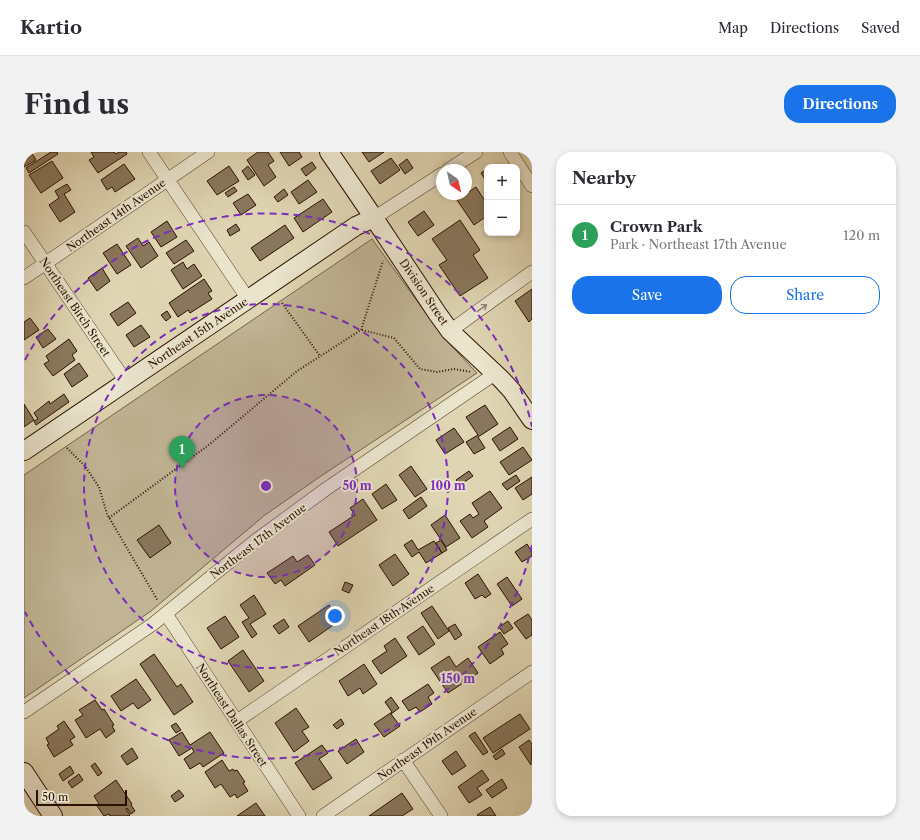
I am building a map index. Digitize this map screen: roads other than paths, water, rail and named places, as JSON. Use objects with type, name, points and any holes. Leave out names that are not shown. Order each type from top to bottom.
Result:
[{"type":"street","points":[[149,152],[248,299]]},
{"type":"street","name":"Northeast 14th Avenue","points":[[24,278],[208,152]]},
{"type":"street","name":"Division Street","points":[[329,152],[450,331],[496,373],[530,413]]},
{"type":"street","points":[[457,164],[476,152]]},
{"type":"street","points":[[510,152],[532,186]]},
{"type":"street","points":[[374,218],[436,178]]},
{"type":"street","name":"Northeast 15th Avenue","points":[[24,451],[356,226],[374,218]]},
{"type":"street","name":"Northeast Birch Street","points":[[24,232],[126,382]]},
{"type":"street","points":[[450,331],[532,272]]},
{"type":"street","name":"Northeast 17th Avenue","points":[[24,712],[153,624],[267,532],[326,489],[496,373]]},
{"type":"street","name":"Northeast 18th Avenue","points":[[237,721],[532,519]]},
{"type":"street","name":"Northeast Dallas Street","points":[[166,614],[299,816]]},
{"type":"street","name":"Northeast 19th Avenue","points":[[323,816],[403,760],[530,676]]},
{"type":"street","points":[[403,760],[441,816]]},
{"type":"street","points":[[24,772],[53,816]]},
{"type":"place","name":"Crown Park","points":[[182,469]]}]
